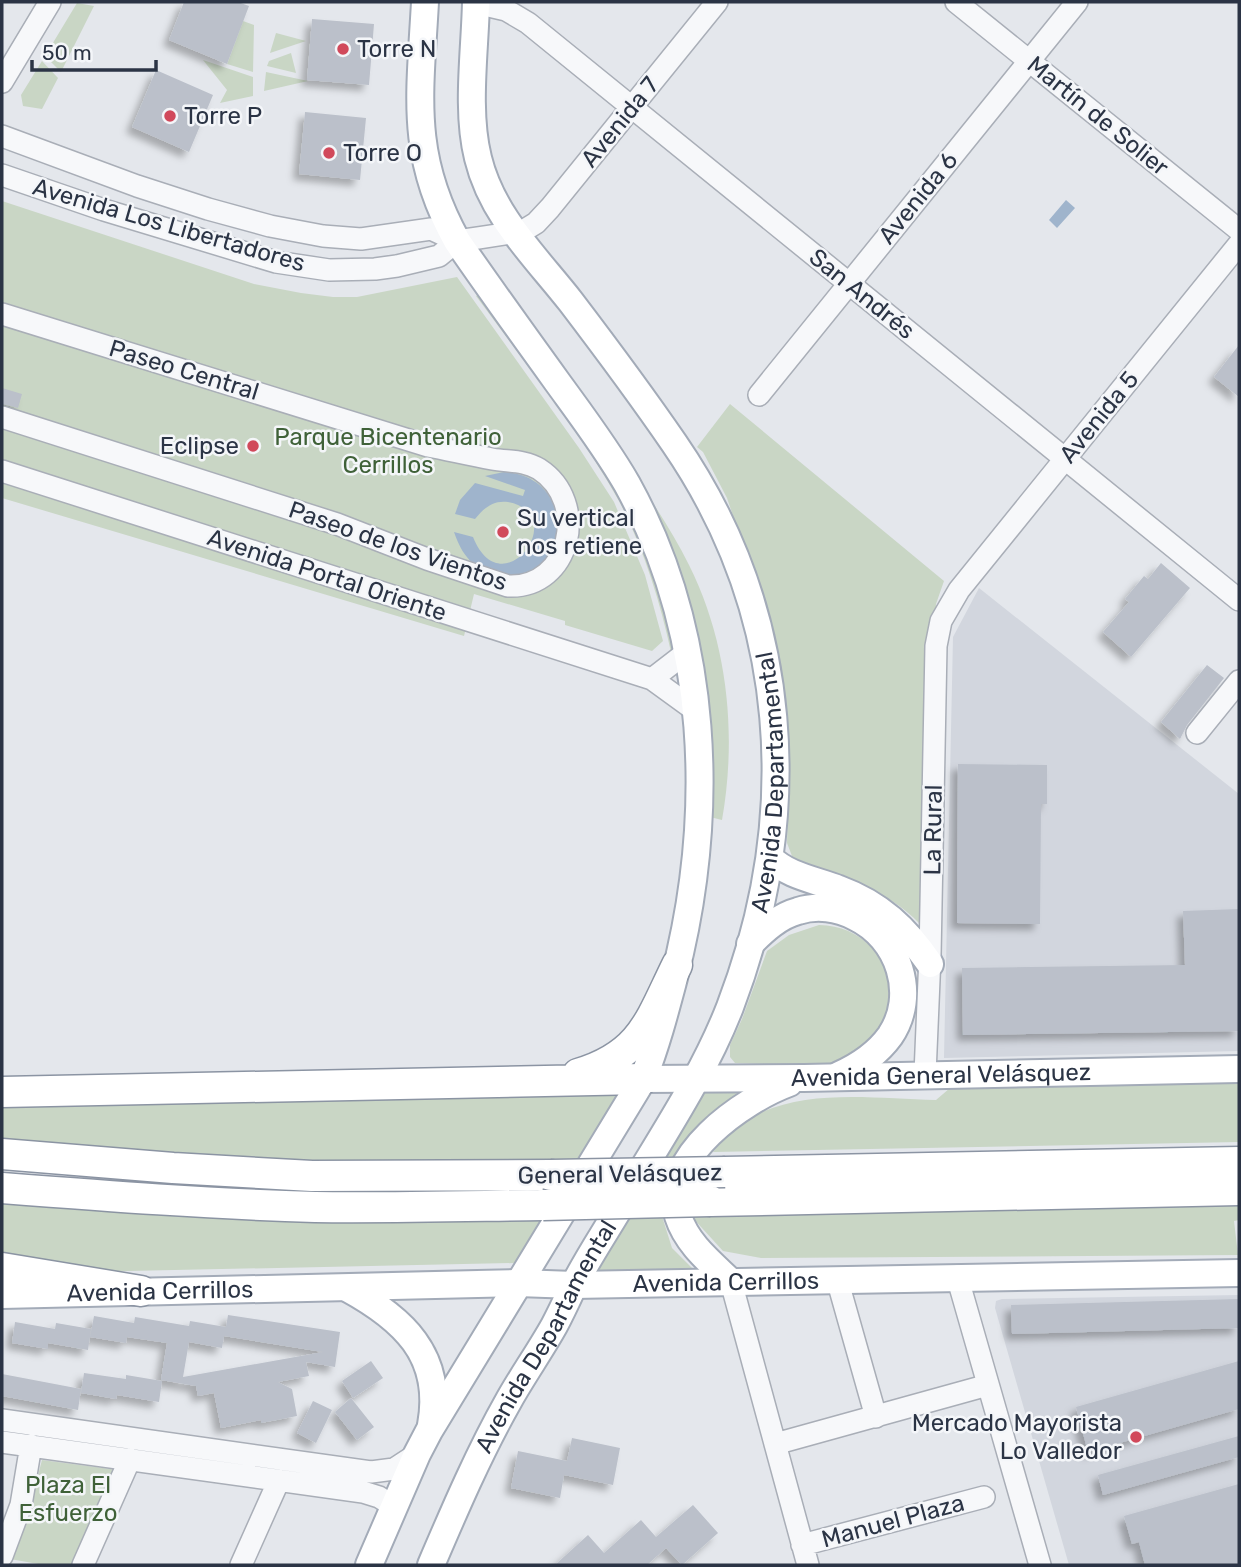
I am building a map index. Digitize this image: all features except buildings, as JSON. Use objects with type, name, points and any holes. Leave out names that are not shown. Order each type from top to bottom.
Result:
[{"type":"highway","points":[[553,1081],[589,1071],[624,1053],[650,1019],[677,965]]},
{"type":"highway","points":[[2,1092],[643,1079]]},
{"type":"highway","name":"General Velásquez","points":[[2,1154],[312,1176],[551,1175],[1239,1162]]},
{"type":"highway","name":"General Velásquez","points":[[2,1188],[149,1200],[369,1207],[1239,1190]]},
{"type":"highway","points":[[2,1268],[141,1291]]},
{"type":"main road","name":"Avenida Departamental","points":[[369,1565],[416,1454],[643,1079],[677,965],[691,895],[700,816],[701,775],[696,711],[687,652],[658,551],[626,484],[597,437],[457,241],[439,205],[423,152],[420,108],[425,2]]},
{"type":"main road","name":"Avenida Departamental","points":[[431,1565],[491,1435],[555,1324],[574,1285],[696,1079],[730,1006],[759,913],[770,858],[775,825],[777,760],[772,694],[759,630],[734,552],[707,498],[674,443],[570,302],[514,233],[485,183],[475,143],[473,108],[476,2]]},
{"type":"main road","points":[[770,858],[785,869],[850,893],[882,910],[909,936],[930,964]]},
{"type":"main road","points":[[750,944],[773,923],[789,914],[802,909],[822,908],[847,913],[860,919],[882,937],[891,949],[901,971],[903,991],[895,1027],[883,1045],[870,1057],[833,1078]]},
{"type":"main road","name":"Avenida General Velásquez","points":[[643,1079],[833,1078],[1239,1069]]},
{"type":"main road","points":[[731,1282],[695,1246],[683,1228],[676,1202],[681,1176],[701,1143],[729,1115],[755,1098],[804,1078]]},
{"type":"main road","name":"Avenida Cerrillos","points":[[2,1296],[518,1283],[574,1285],[1239,1273]]},
{"type":"main road","points":[[345,1287],[393,1317],[419,1349],[432,1388],[433,1410],[429,1431]]},
{"type":"street","points":[[2,82],[50,2]]},
{"type":"street","name":"San Andrés","points":[[476,2],[496,6],[517,16],[1239,600]]},
{"type":"street","name":"Avenida 7","points":[[514,233],[529,228],[550,208],[718,2]]},
{"type":"street","name":"Martín de Solier","points":[[956,2],[1239,230]]},
{"type":"street","name":"Avenida 6","points":[[759,395],[1077,2]]},
{"type":"street","name":"Avenida Los Libertadores","points":[[2,136],[137,186],[270,226],[323,236],[361,239],[431,229],[457,241]]},
{"type":"street","name":"Avenida Los Libertadores","points":[[2,175],[104,210],[276,262],[302,267],[353,270],[397,267],[439,256],[457,241],[514,233]]},
{"type":"street","points":[[199,238],[194,224],[201,212],[208,209]]},
{"type":"street","name":"Avenida 5","points":[[959,590],[1239,244]]},
{"type":"street","name":"Paseo Central","points":[[2,314],[366,426]]},
{"type":"street","name":"Paseo de los Vientos","points":[[2,417],[337,524],[427,559],[508,586],[521,586],[541,578],[557,561],[565,548],[569,515],[558,488],[538,469],[513,460],[496,460],[428,446],[366,426]]},
{"type":"street","name":"Avenida Portal Oriente","points":[[2,471],[652,679],[696,711]]},
{"type":"street","name":"La Rural","points":[[925,1074],[930,964],[936,646],[941,621],[959,590]]},
{"type":"street","points":[[652,679],[687,652]]},
{"type":"street","points":[[1197,733],[1239,681]]},
{"type":"street","points":[[957,1276],[1040,1565]]},
{"type":"street","points":[[836,1279],[876,1417]]},
{"type":"street","points":[[731,1282],[805,1555]]},
{"type":"street","points":[[775,1444],[988,1385]]},
{"type":"street","points":[[2,1420],[371,1472],[394,1469],[410,1461],[416,1454]]},
{"type":"street","points":[[2,1442],[363,1492],[379,1497],[393,1506]]},
{"type":"street","points":[[2,1556],[21,1505],[31,1446]]},
{"type":"street","points":[[83,1565],[130,1459]]},
{"type":"street","points":[[241,1565],[279,1480]]},
{"type":"street","name":"Manuel Plaza","points":[[805,1555],[984,1497]]},
{"type":"shaded area","points":[[979,588],[1239,794],[1239,1051],[944,1058],[953,637]]},
{"type":"shaded area","name":"Mercado Mayorista Lo Valledor","points":[[1239,1295],[1239,1565],[1069,1565],[995,1308],[996,1301]]},
{"type":"green space","points":[[77,3],[94,6],[61,72],[45,56]]},
{"type":"green space","points":[[243,21],[254,25],[253,72],[227,64]]},
{"type":"green space","points":[[276,33],[306,41],[270,53]]},
{"type":"green space","points":[[291,53],[296,73],[267,66],[269,61]]},
{"type":"green space","points":[[203,60],[253,77],[253,96],[220,103],[227,90]]},
{"type":"green space","points":[[42,61],[58,78],[42,109],[23,106],[21,95]]},
{"type":"green space","points":[[266,72],[308,81],[264,91]]},
{"type":"green space","name":"Parque Bicentenario Cerrillos","points":[[2,201],[254,284],[301,293],[357,297],[457,277],[579,448],[614,502],[645,575],[663,641],[652,651],[474,594],[464,636],[2,498]]},
{"type":"green space","points":[[481,293],[601,461],[646,548],[674,639],[671,652],[650,575],[619,501],[569,422],[476,296]]},
{"type":"green space","points":[[730,404],[944,581],[936,604],[920,924],[893,901],[878,893],[797,860],[792,856],[787,843],[789,758],[786,699],[777,646],[727,498],[703,452],[697,447]]},
{"type":"green space","points":[[643,487],[689,565],[713,626],[721,658],[726,690],[729,755],[722,820],[710,817]]},
{"type":"green space","points":[[819,925],[841,928],[859,937],[873,949],[884,965],[889,983],[889,1003],[884,1022],[873,1041],[849,1056],[821,1066],[735,1063],[730,1057],[730,1045],[767,951],[789,935]]},
{"type":"green space","points":[[1239,1077],[1239,1142],[713,1152],[732,1130],[757,1114],[806,1100],[858,1097],[936,1100],[950,1088]]},
{"type":"green space","points":[[700,1089],[752,1091],[661,1213],[672,1248],[694,1270],[596,1272]]},
{"type":"green space","points":[[626,1090],[581,1164],[320,1166],[2,1142],[2,1101]]},
{"type":"green space","points":[[2,1203],[269,1218],[541,1220],[515,1263],[81,1272],[2,1258]]},
{"type":"green space","points":[[980,1205],[1239,1205],[1239,1220],[1234,1221],[1238,1255],[761,1258],[723,1251],[691,1216]]},
{"type":"green space","name":"Plaza El Esfuerzo","points":[[42,1460],[118,1470],[77,1565],[44,1565],[10,1559],[25,1525]]},
{"type":"water","points":[[1066,200],[1075,208],[1057,228],[1049,220]]},
{"type":"water","points":[[504,472],[529,478],[546,492],[555,510],[557,530],[552,549],[540,564],[522,574],[498,574],[475,565],[461,548],[454,532],[473,537],[485,557],[500,564],[514,561],[525,551],[533,537],[534,523],[526,510],[508,502],[498,502],[482,511],[475,519],[455,514],[460,500],[475,483],[523,496],[525,490],[485,476]]},
{"type":"place","name":"Torre N","points":[[343,49]]},
{"type":"place","name":"Torre P","points":[[170,116]]},
{"type":"place","name":"Torre O","points":[[329,153]]},
{"type":"place","name":"Eclipse","points":[[253,446]]},
{"type":"place","name":"Su vertical nos retiene","points":[[503,532]]},
{"type":"place","name":"Mercado Mayorista Lo Valledor","points":[[1136,1437]]}]
